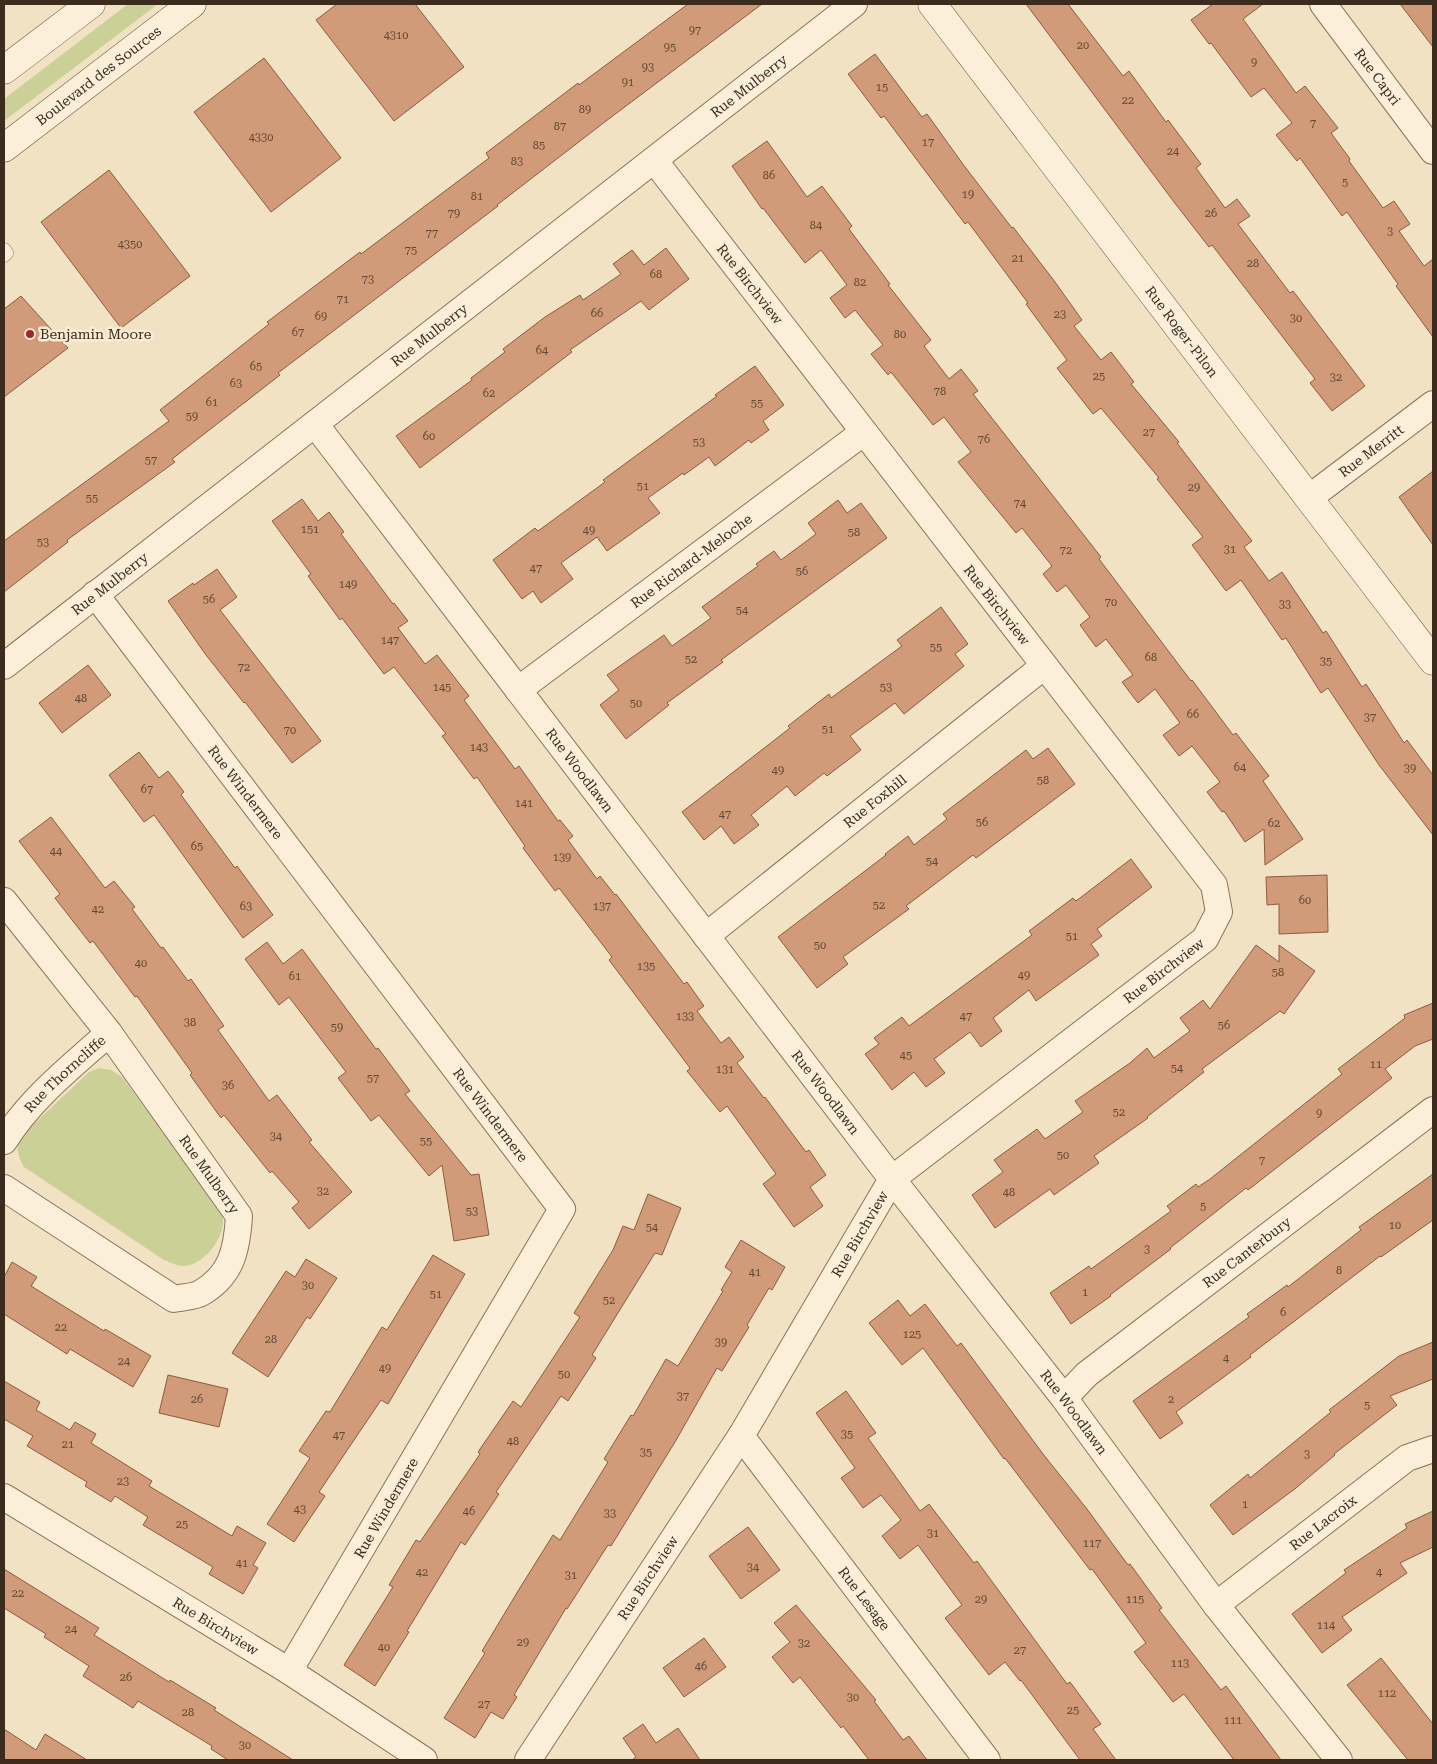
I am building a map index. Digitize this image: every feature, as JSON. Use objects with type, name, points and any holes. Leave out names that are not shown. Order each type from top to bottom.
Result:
[{"type":"street","points":[[4,70],[91,4]]},
{"type":"street","name":"Boulevard des Sources","points":[[4,148],[192,4]]},
{"type":"street","name":"Rue Mulberry","points":[[4,666],[854,4]]},
{"type":"street","name":"Rue Roger-Pilon","points":[[932,4],[1433,660]]},
{"type":"street","name":"Rue Capri","points":[[1323,4],[1433,151]]},
{"type":"street","name":"Rue Birchview","points":[[528,1760],[741,1436],[892,1179],[1205,939],[1219,912],[1214,885],[654,160]]},
{"type":"street","name":"Rue Merritt","points":[[1309,498],[1433,404]]},
{"type":"street","name":"Rue Woodlawn","points":[[316,424],[892,1179],[1064,1398],[1216,1605],[1339,1760]]},
{"type":"street","name":"Rue Richard-Meloche","points":[[518,690],[864,432]]},
{"type":"street","name":"Rue Windermere","points":[[95,594],[562,1209],[290,1672]]},
{"type":"street","name":"Rue Foxhill","points":[[706,936],[1044,666]]},
{"type":"street","name":"Rue Mulberry","points":[[4,901],[109,1033],[239,1216],[237,1242],[225,1273],[200,1294],[174,1299],[4,1188]]},
{"type":"street","name":"Rue Thorncliffe","points":[[4,1141],[18,1119],[109,1033]]},
{"type":"street","name":"Rue Canterbury","points":[[1064,1398],[1087,1374],[1433,1110]]},
{"type":"street","name":"Rue Lesage","points":[[741,1436],[987,1760]]},
{"type":"street","name":"Rue Lacroix","points":[[1216,1605],[1407,1458],[1433,1449]]},
{"type":"street","name":"Rue Birchview","points":[[4,1497],[290,1672],[424,1760]]},
{"type":"lane","points":[[4,250],[6,253],[4,255]]},
{"type":"green space","points":[[128,4],[158,4],[4,121],[4,99]]},
{"type":"green space","points":[[99,1068],[111,1070],[122,1077],[220,1208],[223,1222],[218,1240],[206,1255],[191,1265],[176,1265],[164,1260],[24,1167],[22,1163],[18,1150],[19,1138],[89,1072]]},
{"type":"building","points":[[337,4],[415,4],[464,67],[394,121],[316,20]]},
{"type":"building","points":[[688,4],[762,4],[606,121],[498,206],[278,373],[280,375],[172,459],[175,462],[67,540],[68,542],[4,592],[4,541],[169,421],[160,410],[269,324],[267,322],[489,158],[486,153],[578,83],[579,85]]},
{"type":"building","points":[[1026,4],[1068,4],[1123,76],[1129,71],[1166,122],[1168,120],[1201,164],[1196,168],[1225,208],[1237,199],[1250,216],[1238,224],[1290,293],[1293,291],[1365,386],[1332,411],[1310,383],[1315,379],[1212,245],[1209,247],[1174,202]]},
{"type":"building","points":[[1213,4],[1263,4],[1243,19],[1296,93],[1305,86],[1338,128],[1331,133],[1383,208],[1394,201],[1410,224],[1399,231],[1424,266],[1433,259],[1433,337],[1396,286],[1398,284],[1347,212],[1342,216],[1300,158],[1297,161],[1276,135],[1292,123],[1264,88],[1251,97],[1211,43],[1209,44],[1191,20]]},
{"type":"building","points":[[1400,4],[1433,4],[1433,47]]},
{"type":"building","points":[[875,54],[922,117],[927,114],[965,167],[1055,282],[1082,320],[1074,326],[1101,360],[1111,352],[1134,382],[1131,384],[1179,442],[1177,443],[1252,541],[1244,547],[1269,581],[1282,572],[1323,633],[1326,631],[1362,687],[1366,684],[1404,743],[1407,740],[1433,775],[1433,835],[1379,765],[1328,688],[1321,693],[1286,638],[1282,640],[1241,580],[1226,591],[1192,545],[1203,537],[1157,479],[1159,478],[1101,408],[1093,414],[1057,368],[1067,360],[1026,304],[1028,303],[968,222],[965,224],[884,116],[881,118],[848,74]]},
{"type":"building","points":[[264,58],[341,158],[271,212],[194,112]]},
{"type":"building","points":[[767,141],[807,197],[822,186],[852,226],[849,229],[890,284],[888,285],[931,340],[924,346],[949,379],[961,369],[978,391],[973,394],[1101,557],[1099,559],[1191,681],[1233,735],[1236,733],[1269,776],[1263,781],[1303,839],[1265,865],[1264,829],[1245,842],[1224,811],[1222,812],[1207,792],[1220,782],[1192,746],[1179,756],[1163,735],[1180,723],[1155,689],[1138,703],[1122,682],[1133,675],[1106,639],[1096,647],[1080,625],[1090,617],[1066,585],[1057,592],[1043,574],[1052,566],[1022,528],[1016,533],[958,462],[971,452],[944,417],[933,425],[891,372],[888,375],[871,354],[883,345],[855,310],[845,318],[830,298],[847,285],[821,250],[805,263],[762,209],[732,166]]},
{"type":"building","points":[[109,170],[190,276],[121,328],[41,222]]},
{"type":"building","points":[[666,248],[689,279],[649,310],[641,301],[570,350],[572,352],[420,468],[396,436],[472,380],[471,378],[505,352],[503,349],[545,317],[580,295],[583,300],[621,274],[613,264],[632,250],[644,265]]},
{"type":"building","points":[[21,296],[68,348],[4,397],[4,309]]},
{"type":"building","points":[[755,366],[784,405],[763,421],[769,430],[751,443],[749,440],[715,466],[709,457],[648,498],[660,513],[607,551],[597,537],[561,563],[573,579],[541,603],[533,591],[522,599],[493,560],[535,528],[538,531],[605,482],[603,480]]},
{"type":"building","points":[[1433,471],[1433,545],[1399,497]]},
{"type":"building","points":[[302,499],[318,521],[329,512],[344,532],[341,534],[393,604],[408,621],[398,628],[425,664],[437,655],[469,696],[464,700],[515,769],[519,766],[558,821],[560,820],[573,836],[568,840],[597,879],[600,876],[616,894],[684,984],[687,982],[704,1006],[697,1011],[721,1043],[729,1037],[744,1057],[737,1063],[806,1152],[809,1150],[826,1175],[810,1187],[823,1206],[794,1227],[763,1184],[776,1174],[727,1106],[720,1112],[687,1071],[690,1068],[609,960],[612,957],[559,888],[555,891],[523,848],[525,846],[477,777],[474,779],[442,736],[446,734],[394,667],[384,674],[342,618],[340,620],[308,576],[311,574],[272,521]]},
{"type":"building","points":[[838,500],[847,513],[861,503],[887,538],[721,660],[723,662],[667,703],[669,705],[626,739],[600,705],[619,690],[607,675],[664,635],[672,646],[711,618],[702,607],[758,566],[756,564],[774,551],[781,560],[816,534],[808,523]]},
{"type":"building","points":[[217,569],[237,597],[220,610],[321,741],[292,763],[206,655],[168,601]]},
{"type":"building","points":[[941,607],[968,644],[955,654],[964,666],[904,714],[895,703],[850,736],[861,750],[827,776],[824,773],[795,796],[787,786],[751,815],[759,825],[734,844],[721,826],[704,840],[682,812],[790,728],[788,726],[829,694],[831,698],[902,646],[897,640]]},
{"type":"building","points":[[88,665],[111,695],[62,733],[39,703]]},
{"type":"building","points":[[1048,748],[1075,784],[976,858],[973,855],[906,906],[909,909],[843,957],[848,964],[817,988],[778,937],[886,855],[908,836],[914,845],[947,819],[943,814],[1026,750],[1033,759]]},
{"type":"building","points":[[139,752],[159,778],[168,771],[184,792],[181,795],[235,868],[237,866],[273,915],[243,938],[154,815],[144,822],[109,775]]},
{"type":"building","points":[[51,817],[105,888],[114,881],[135,907],[132,909],[161,948],[163,947],[188,981],[191,979],[224,1026],[218,1030],[269,1101],[277,1095],[312,1140],[309,1142],[352,1192],[309,1229],[292,1208],[299,1202],[272,1171],[270,1173],[224,1115],[221,1118],[190,1075],[192,1073],[137,996],[135,997],[93,941],[90,943],[55,898],[60,894],[19,841]]},
{"type":"building","points":[[1131,859],[1152,887],[1097,929],[1102,936],[1091,944],[1099,955],[1036,1001],[1029,990],[993,1018],[1002,1031],[981,1047],[970,1032],[934,1059],[945,1073],[926,1087],[914,1072],[892,1090],[865,1054],[879,1044],[874,1038],[902,1017],[909,1026],[1032,935],[1029,931],[1073,898],[1076,901]]},
{"type":"building","points":[[1327,875],[1328,932],[1279,934],[1279,904],[1267,905],[1266,877]]},
{"type":"building","points":[[267,942],[283,964],[302,949],[376,1049],[378,1048],[410,1091],[405,1094],[471,1175],[479,1174],[489,1235],[454,1241],[442,1165],[429,1176],[379,1115],[371,1121],[338,1078],[346,1072],[289,997],[279,1005],[245,959]]},
{"type":"building","points":[[1256,945],[1279,962],[1279,945],[1315,971],[1284,1014],[1280,1011],[1202,1069],[1204,1072],[1148,1118],[1094,1156],[1099,1163],[1054,1195],[1050,1189],[995,1228],[972,1195],[1003,1172],[994,1160],[1037,1129],[1045,1139],[1083,1112],[1075,1101],[1130,1063],[1147,1048],[1154,1058],[1190,1031],[1180,1018],[1203,1000],[1210,1009]]},
{"type":"building","points":[[1433,1003],[1433,1039],[1415,1046],[1385,1069],[1392,1078],[1248,1190],[1246,1188],[1111,1296],[1071,1324],[1050,1293],[1089,1266],[1091,1269],[1171,1211],[1167,1206],[1196,1184],[1198,1187],[1210,1179],[1342,1074],[1338,1069],[1405,1018],[1404,1015]]},
{"type":"building","points":[[1433,1174],[1433,1220],[1380,1256],[1250,1355],[1251,1357],[1176,1412],[1183,1423],[1160,1439],[1133,1401],[1249,1317],[1247,1314],[1287,1285],[1288,1287],[1361,1230],[1359,1227]]},
{"type":"building","points":[[648,1194],[681,1208],[662,1255],[655,1253],[592,1355],[596,1358],[568,1401],[561,1396],[496,1492],[499,1494],[465,1545],[461,1542],[407,1631],[409,1632],[375,1686],[344,1665],[393,1587],[389,1585],[416,1540],[420,1542],[480,1454],[478,1452],[513,1401],[521,1407],[580,1317],[574,1313],[613,1250],[623,1226],[634,1230]]},
{"type":"building","points":[[741,1240],[785,1267],[772,1290],[769,1288],[747,1325],[749,1327],[722,1371],[717,1368],[675,1442],[611,1546],[608,1545],[566,1608],[514,1695],[517,1697],[503,1719],[491,1712],[475,1738],[444,1718],[485,1653],[482,1651],[553,1535],[560,1540],[608,1462],[604,1459],[631,1415],[633,1416],[666,1359],[678,1366],[723,1291],[721,1290],[732,1272],[725,1267]]},
{"type":"building","points":[[433,1255],[465,1274],[388,1404],[381,1400],[319,1492],[325,1496],[294,1542],[267,1524],[310,1458],[299,1451],[326,1411],[330,1412],[382,1327],[387,1330]]},
{"type":"building","points":[[306,1259],[337,1278],[310,1319],[307,1317],[268,1377],[232,1353],[286,1271],[295,1277]]},
{"type":"building","points":[[12,1262],[37,1277],[31,1286],[104,1331],[105,1329],[151,1356],[133,1387],[70,1349],[67,1354],[4,1314],[4,1277]]},
{"type":"building","points":[[898,1300],[910,1316],[925,1304],[957,1346],[961,1343],[1043,1454],[1128,1565],[1130,1564],[1162,1608],[1159,1610],[1221,1690],[1226,1686],[1281,1760],[1234,1760],[1184,1694],[1173,1702],[1134,1652],[1146,1643],[1092,1569],[1090,1570],[1004,1459],[923,1348],[902,1365],[869,1323]]},
{"type":"building","points":[[1433,1342],[1433,1379],[1390,1396],[1397,1405],[1334,1454],[1296,1488],[1233,1535],[1210,1505],[1248,1474],[1250,1478],[1331,1412],[1329,1410],[1399,1356]]},
{"type":"building","points":[[168,1375],[228,1389],[219,1427],[159,1413]]},
{"type":"building","points":[[4,1381],[40,1402],[36,1410],[70,1430],[75,1422],[96,1434],[91,1443],[152,1481],[149,1486],[232,1536],[237,1526],[266,1543],[253,1565],[258,1568],[243,1594],[209,1574],[213,1567],[143,1525],[148,1517],[115,1496],[111,1502],[85,1486],[87,1482],[27,1446],[33,1436],[4,1419]]},
{"type":"building","points":[[846,1391],[876,1433],[868,1438],[920,1511],[929,1504],[974,1563],[977,1561],[1067,1684],[1070,1682],[1101,1724],[1093,1729],[1116,1760],[1080,1760],[1021,1680],[1005,1662],[989,1675],[945,1618],[962,1605],[918,1545],[900,1559],[882,1536],[901,1520],[881,1495],[863,1508],[841,1478],[855,1468],[816,1413]]},
{"type":"building","points":[[1433,1511],[1433,1547],[1400,1563],[1407,1573],[1342,1617],[1352,1630],[1322,1653],[1292,1614],[1346,1573],[1344,1570],[1407,1528],[1405,1524]]},
{"type":"building","points":[[748,1527],[780,1570],[741,1599],[709,1556]]},
{"type":"building","points":[[4,1569],[99,1628],[94,1635],[169,1682],[170,1680],[216,1708],[214,1710],[293,1760],[228,1760],[211,1749],[212,1746],[138,1701],[133,1708],[83,1676],[89,1666],[44,1637],[46,1634],[4,1608]]},
{"type":"building","points":[[796,1605],[876,1700],[874,1701],[903,1740],[909,1736],[927,1760],[869,1760],[843,1726],[841,1728],[800,1677],[793,1683],[772,1657],[790,1642],[774,1623]]},
{"type":"building","points":[[704,1638],[726,1667],[684,1697],[663,1668]]},
{"type":"building","points":[[1381,1658],[1433,1724],[1433,1760],[1408,1760],[1347,1685]]},
{"type":"building","points":[[643,1724],[656,1743],[678,1728],[700,1760],[632,1760],[636,1757],[623,1738]]},
{"type":"building","points":[[4,1729],[36,1750],[45,1734],[87,1760],[4,1760]]},
{"type":"place","name":"Benjamin Moore","points":[[30,334]]}]
